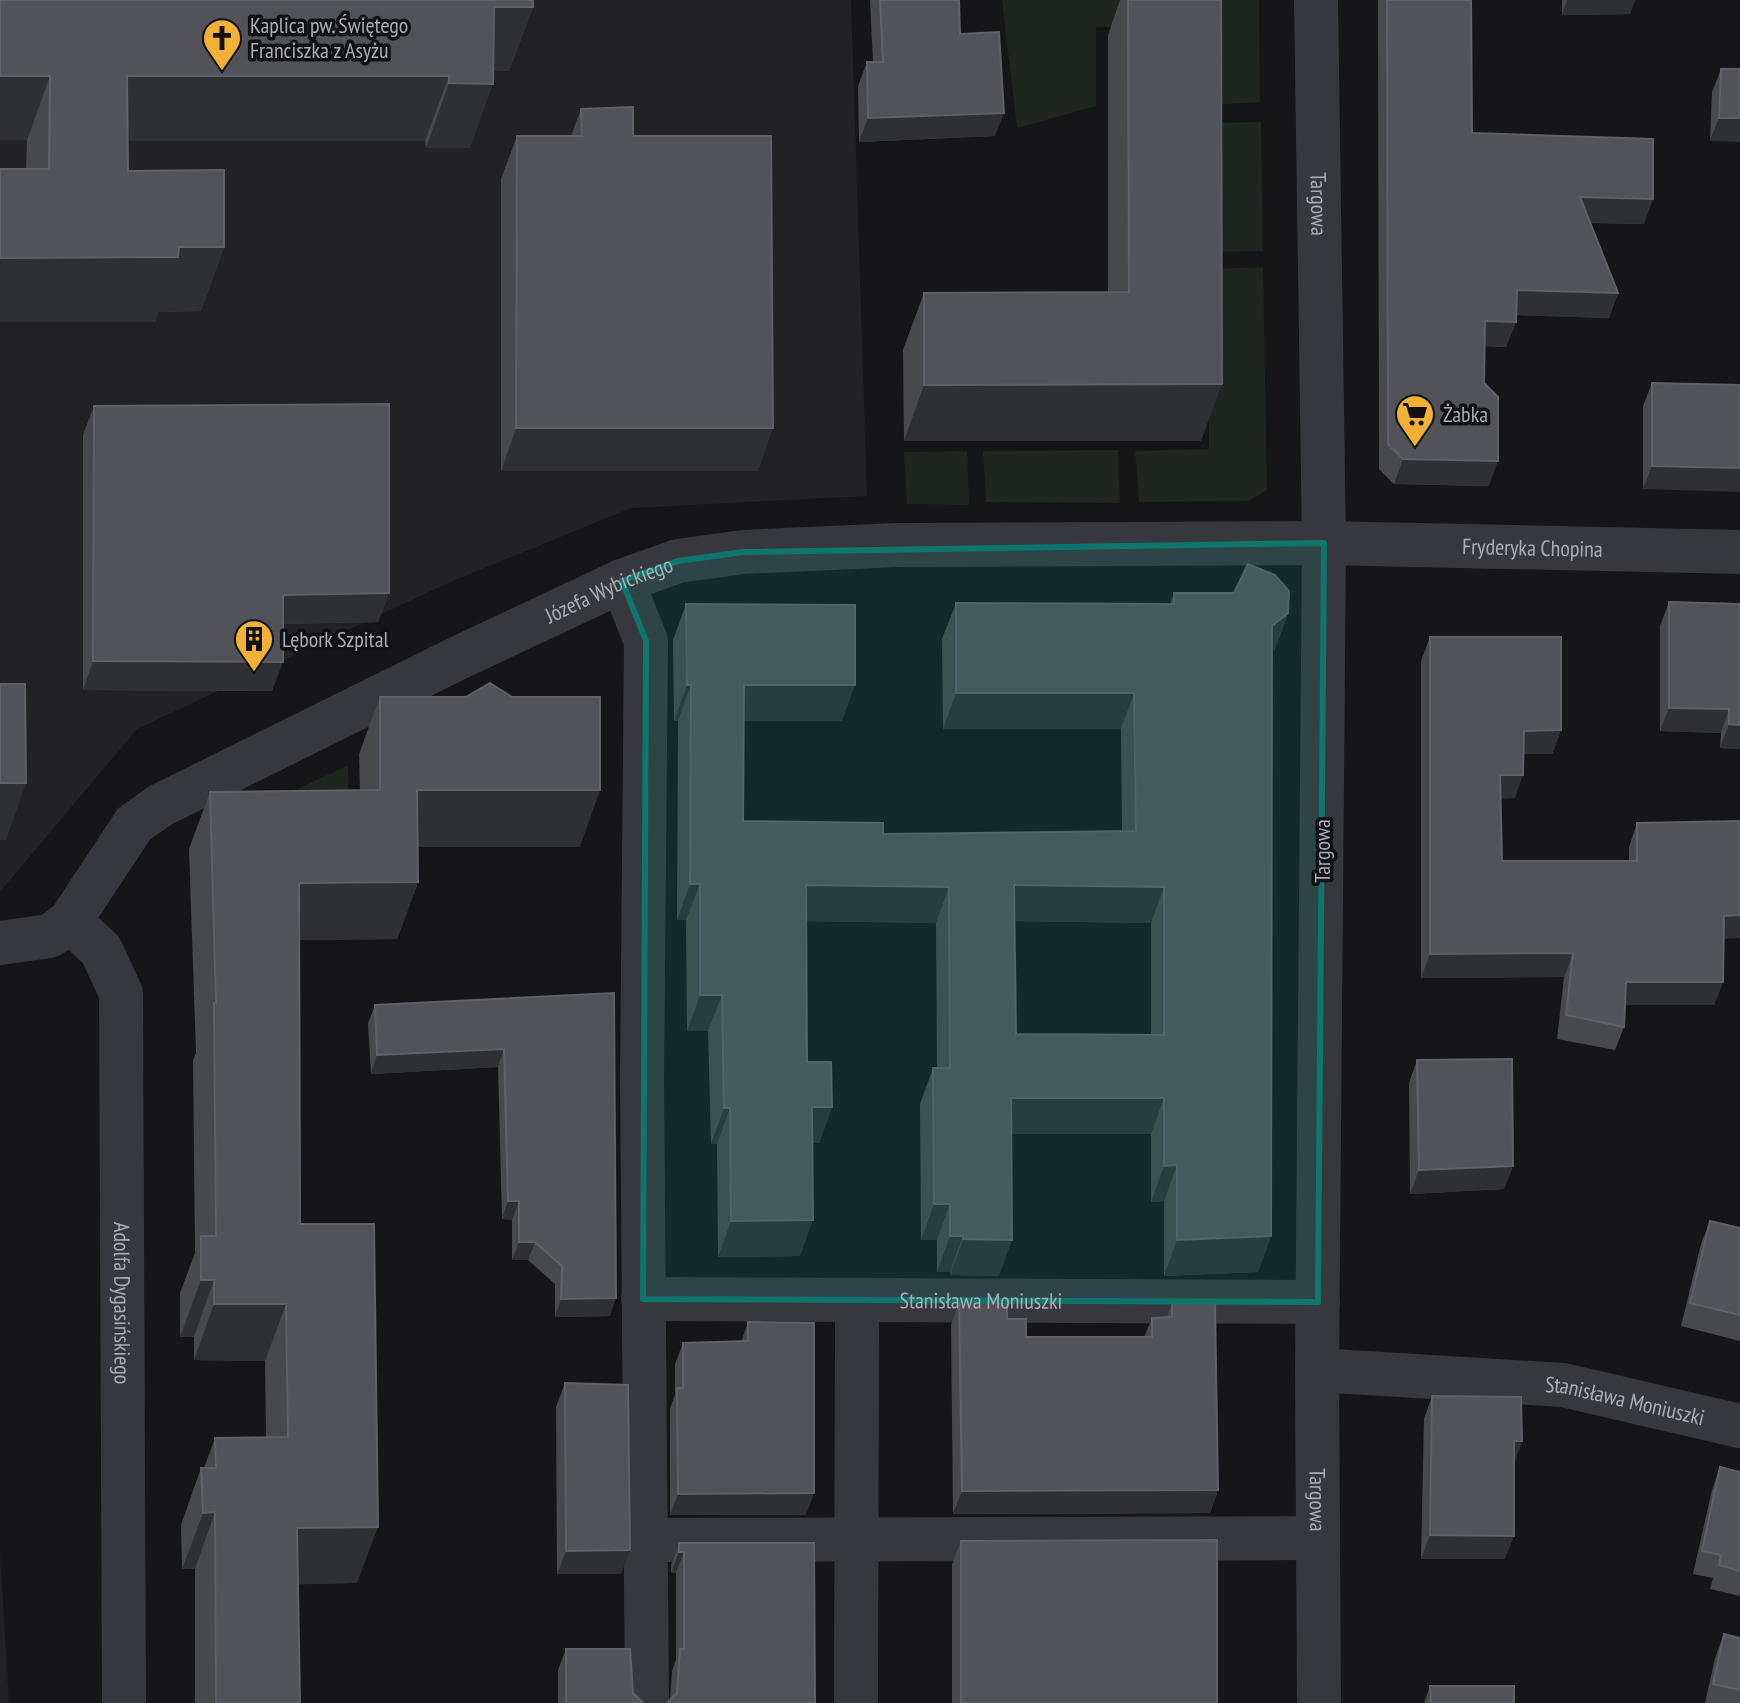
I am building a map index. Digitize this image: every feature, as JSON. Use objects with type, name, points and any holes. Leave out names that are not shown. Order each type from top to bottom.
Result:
[{"type":"street","name":"Targowa","points":[[1316,0],[1324,543],[1317,1370],[1319,1703]]},
{"type":"street","name":"Fryderyka Chopina","points":[[1324,543],[1740,552]]},
{"type":"street","name":"Józefa Wybickiego","points":[[70,921],[134,824],[161,805],[326,720],[622,581],[678,561],[756,551],[887,545],[1324,543]]},
{"type":"street","points":[[622,581],[646,641],[643,1299],[647,1703]]},
{"type":"street","points":[[0,943],[50,936],[70,921]]},
{"type":"street","name":"Adolfa Dygasińskiego","points":[[70,921],[101,950],[121,993],[124,1703]]},
{"type":"street","name":"Stanisława Moniuszki","points":[[643,1299],[1318,1302]]},
{"type":"street","points":[[856,1703],[859,1542],[857,1302]]},
{"type":"street","name":"Stanisława Moniuszki","points":[[1317,1370],[1563,1385],[1740,1426]]},
{"type":"street","points":[[647,1540],[859,1542],[1318,1538]]},
{"type":"highlighted area","points":[[1324,543],[1318,1302],[643,1299],[646,641],[622,581],[678,561],[743,552]]},
{"type":"shaded area","points":[[0,0],[851,0],[867,496],[631,508],[448,583],[137,729],[0,892]]},
{"type":"shaded area","points":[[1002,0],[1259,0],[1260,102],[1210,105],[1207,26],[1096,27],[1096,106],[1017,128]]},
{"type":"shaded area","points":[[1261,122],[1263,251],[1210,252],[1210,123]]},
{"type":"shaded area","points":[[1263,267],[1267,490],[1249,501],[1139,502],[1135,451],[1209,449],[1209,269]]},
{"type":"shaded area","points":[[1118,450],[1120,503],[986,502],[983,451]]},
{"type":"shaded area","points":[[967,451],[969,505],[907,504],[904,452]]},
{"type":"shaded area","points":[[348,765],[349,836],[296,836],[296,790]]},
{"type":"shaded area","points":[[0,1552],[9,1703],[0,1703]]},
{"type":"building","points":[[0,0],[533,0],[533,7],[494,7],[493,84],[449,83],[449,76],[127,76],[128,171],[224,170],[224,247],[179,247],[178,257],[0,258],[0,169],[49,169],[50,76],[0,76]]},
{"type":"building","points":[[880,0],[959,0],[960,34],[999,32],[1004,113],[868,118],[867,62],[883,62]]},
{"type":"building","points":[[1128,0],[1221,0],[1222,384],[924,385],[924,293],[1129,292]]},
{"type":"building","points":[[1387,0],[1471,0],[1472,133],[1653,139],[1653,199],[1580,197],[1618,293],[1517,290],[1516,322],[1485,321],[1484,383],[1498,397],[1498,461],[1403,459],[1388,444]]},
{"type":"building","points":[[1721,69],[1740,69],[1740,118],[1719,118]]},
{"type":"building","points":[[633,107],[633,136],[771,136],[773,428],[516,428],[517,136],[582,136],[581,109]]},
{"type":"building","points":[[1652,383],[1740,385],[1740,468],[1652,466]]},
{"type":"building","points":[[389,404],[389,593],[283,595],[283,662],[93,661],[94,406]]},
{"type":"building","points":[[1248,564],[1275,575],[1289,591],[1288,613],[1272,626],[1271,1236],[1177,1240],[1177,1165],[1164,1166],[1164,1098],[1011,1098],[1012,1240],[950,1236],[950,1204],[934,1204],[933,1068],[950,1068],[949,887],[806,885],[807,1062],[831,1062],[832,1107],[812,1107],[813,1220],[731,1221],[730,1108],[724,1108],[722,995],[700,995],[700,884],[690,884],[691,685],[687,685],[686,604],[855,605],[855,685],[744,685],[743,821],[883,823],[883,834],[1136,831],[1134,693],[956,693],[956,603],[1174,604],[1174,593],[1234,593]],"holes":[[[1014,885],[1164,887],[1164,1035],[1016,1034]]]},
{"type":"building","points":[[1669,602],[1740,604],[1740,725],[1729,724],[1729,709],[1669,708]]},
{"type":"building","points":[[1430,637],[1561,637],[1561,730],[1524,731],[1523,775],[1500,775],[1502,861],[1637,861],[1637,823],[1740,821],[1740,915],[1724,916],[1723,982],[1626,982],[1624,1027],[1566,1015],[1573,953],[1430,954]]},
{"type":"building","points":[[490,683],[512,697],[600,697],[600,790],[417,790],[418,882],[299,883],[300,1224],[374,1224],[378,1527],[297,1528],[300,1703],[216,1703],[215,1512],[203,1513],[201,1468],[216,1468],[215,1438],[288,1437],[286,1304],[214,1304],[214,1280],[201,1280],[201,1236],[216,1236],[216,1003],[210,792],[380,790],[380,697],[466,697]]},
{"type":"building","points":[[0,684],[25,684],[26,783],[0,783]]},
{"type":"building","points":[[614,993],[616,1298],[561,1299],[562,1266],[535,1242],[519,1242],[519,1201],[508,1201],[504,1049],[377,1055],[375,1005]]},
{"type":"building","points":[[1512,1059],[1513,1166],[1419,1170],[1417,1060]]},
{"type":"building","points":[[1710,1221],[1740,1228],[1740,1315],[1690,1303]]},
{"type":"building","points":[[959,1302],[1007,1302],[1007,1319],[1026,1319],[1026,1337],[1152,1337],[1152,1318],[1172,1317],[1172,1303],[1215,1303],[1218,1490],[962,1491]]},
{"type":"building","points":[[748,1322],[814,1323],[814,1493],[678,1494],[677,1388],[683,1388],[683,1343],[748,1341]]},
{"type":"building","points":[[565,1383],[628,1385],[630,1550],[566,1551]]},
{"type":"building","points":[[1432,1396],[1521,1397],[1522,1441],[1514,1441],[1514,1536],[1430,1535]]},
{"type":"building","points":[[1720,1467],[1740,1472],[1740,1571],[1719,1565],[1721,1555],[1702,1551]]},
{"type":"building","points":[[1217,1540],[1217,1703],[961,1703],[961,1541]]},
{"type":"building","points":[[679,1543],[814,1543],[815,1703],[667,1703],[677,1693],[680,1649],[684,1649],[684,1552],[679,1552]]},
{"type":"building","points":[[1724,1634],[1740,1638],[1740,1690],[1713,1684]]},
{"type":"building","points":[[566,1649],[630,1649],[633,1693],[643,1703],[566,1703]]},
{"type":"building","points":[[1430,1686],[1514,1686],[1514,1703],[1431,1703]]},
{"type":"place","name":"Kaplica pw. Świętego Franciszka z Asyżu","points":[[222,72]]},
{"type":"place","name":"Żabka","points":[[1415,448]]},
{"type":"place","name":"Lębork Szpital","points":[[254,673]]}]
